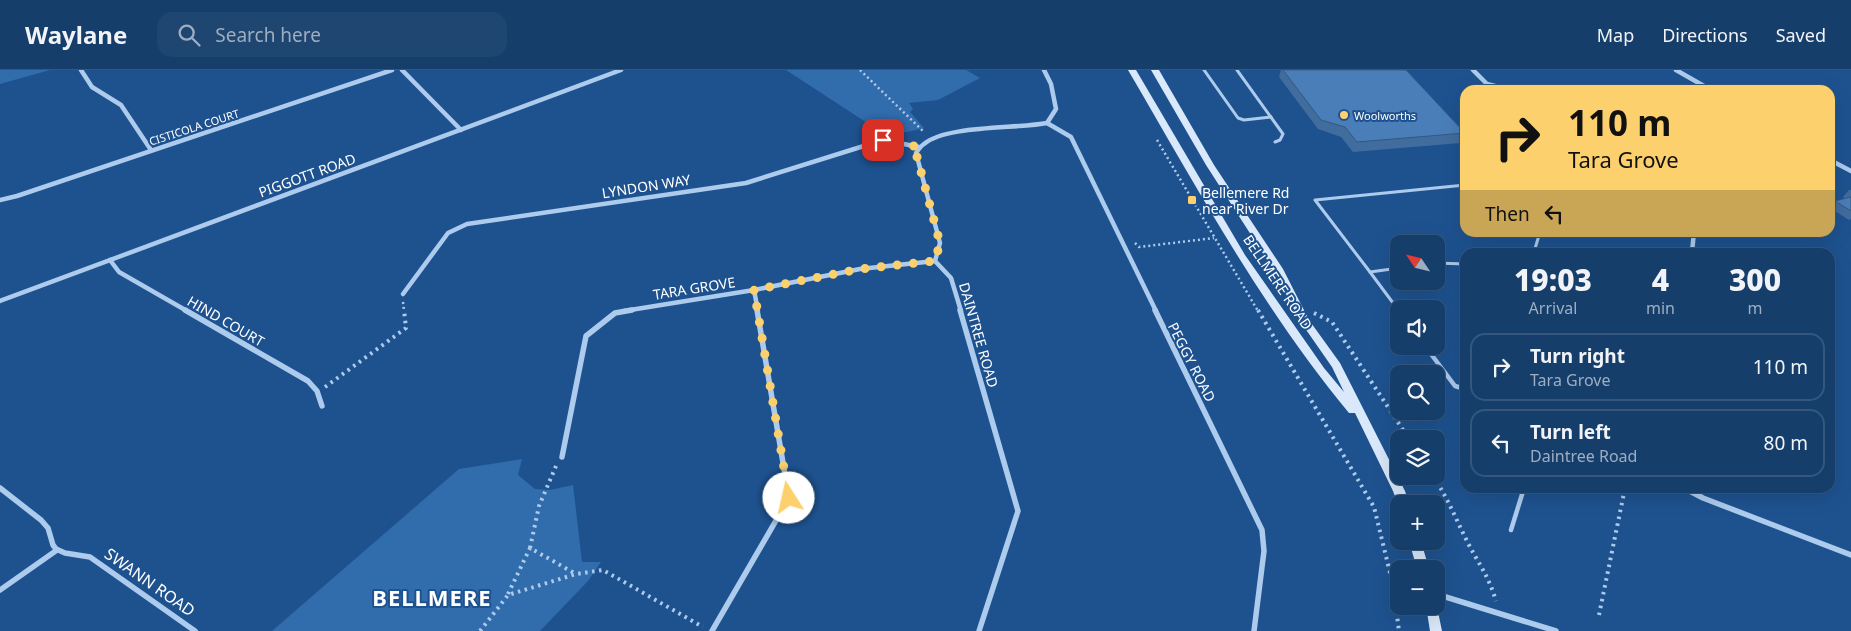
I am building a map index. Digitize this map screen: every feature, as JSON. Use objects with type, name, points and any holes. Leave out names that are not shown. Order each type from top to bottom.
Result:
[{"type":"street","points":[[81,70],[92,87],[120,105],[152,150]]},
{"type":"street","name":"CISTICOLA COURT","points":[[0,200],[17,196],[392,70]]},
{"type":"street","points":[[402,70],[461,130]]},
{"type":"street","name":"PIGGOTT ROAD","points":[[0,301],[621,70]]},
{"type":"street","points":[[935,261],[940,243],[916,153],[919,147],[933,137],[952,132],[1028,127],[1047,122],[1056,109],[1055,95],[1048,75],[1044,70]]},
{"type":"street","name":"BELLMERE ROAD","points":[[1132,70],[1241,256],[1320,371],[1365,424]]},
{"type":"street","name":"BELLMERE ROAD","points":[[1155,70],[1210,164],[1278,269],[1305,321],[1336,366],[1400,495]]},
{"type":"street","points":[[1473,70],[1487,84],[1491,85]]},
{"type":"street","points":[[1676,70],[1702,85]]},
{"type":"street","name":"PEGGY ROAD","points":[[1047,122],[1071,137],[1262,530],[1264,551],[1254,631]]},
{"type":"street","name":"LYNDON WAY","points":[[403,294],[448,233],[467,224],[746,182],[883,140],[919,147]]},
{"type":"street","points":[[1835,163],[1851,171]]},
{"type":"street","name":"HIND COURT","points":[[110,260],[119,272],[125,276],[308,381],[317,391]]},
{"type":"street","name":"TARA GROVE","points":[[562,457],[586,336],[615,313],[754,290],[860,269],[935,261]]},
{"type":"street","name":"DAINTREE ROAD","points":[[935,261],[951,278],[1018,511],[979,631]]},
{"type":"street","points":[[711,631],[789,498],[754,290]]},
{"type":"street","points":[[317,391],[322,406]]},
{"type":"street","points":[[0,488],[49,528],[53,538],[53,545],[57,550],[0,590]]},
{"type":"street","points":[[1694,493],[1851,555]]},
{"type":"street","name":"SWANN ROAD","points":[[57,550],[65,553],[77,553],[96,560],[195,631]]},
{"type":"street","points":[[1445,597],[1556,631]]},
{"type":"street","points":[[1433,615],[1436,631]]},
{"type":"lane","points":[[1204,70],[1238,118],[1244,120],[1271,118]]},
{"type":"lane","points":[[1238,70],[1282,134],[1280,140],[1276,142]]},
{"type":"lane","points":[[1391,300],[1315,200],[1460,186]]},
{"type":"lane","points":[[1445,263],[1460,264]]},
{"type":"lane","points":[[1370,272],[1390,269]]},
{"type":"lane","points":[[1432,355],[1455,386],[1460,388]]},
{"type":"lane","points":[[1510,530],[1522,493]]},
{"type":"path","points":[[860,70],[920,130],[933,137]]},
{"type":"path","points":[[1154,135],[1374,507],[1393,585],[1400,631]]},
{"type":"path","points":[[1123,244],[1136,243],[1139,247],[1214,238]]},
{"type":"path","points":[[317,391],[334,382],[406,328],[403,294]]},
{"type":"path","points":[[1332,322],[1403,430]]},
{"type":"path","points":[[480,631],[508,594],[530,548],[536,514],[549,478],[562,457]]},
{"type":"path","points":[[1439,485],[1470,546],[1490,580]]},
{"type":"path","points":[[1599,614],[1624,493]]},
{"type":"path","points":[[530,548],[576,574]]},
{"type":"path","points":[[508,594],[576,574],[603,570],[711,631]]},
{"type":"shaded area","points":[[0,70],[50,70],[0,84]]},
{"type":"shaded area","points":[[786,70],[966,70],[980,78],[938,100],[909,103],[913,109],[910,112],[924,128],[907,132],[881,132]]},
{"type":"shaded area","points":[[522,459],[518,475],[535,489],[550,490],[573,485],[582,562],[601,562],[588,581],[540,631],[272,631],[459,469]]},
{"type":"building","points":[[1283,70],[1406,70],[1460,128],[1460,133],[1357,142],[1345,127],[1321,120]]},
{"type":"building","points":[[1851,197],[1851,211],[1835,201]]},
{"type":"place","name":"Woolworths","points":[[1344,115]]},
{"type":"place","name":"Bellemere Rd near River Dr","points":[[1192,200]]},
{"type":"district","name":"BELLMERE","points":[[432,597]]},
{"type":"route","points":[[789,498],[754,290],[860,269],[935,261],[940,243],[916,153],[919,147],[891,140],[883,140]]}]
